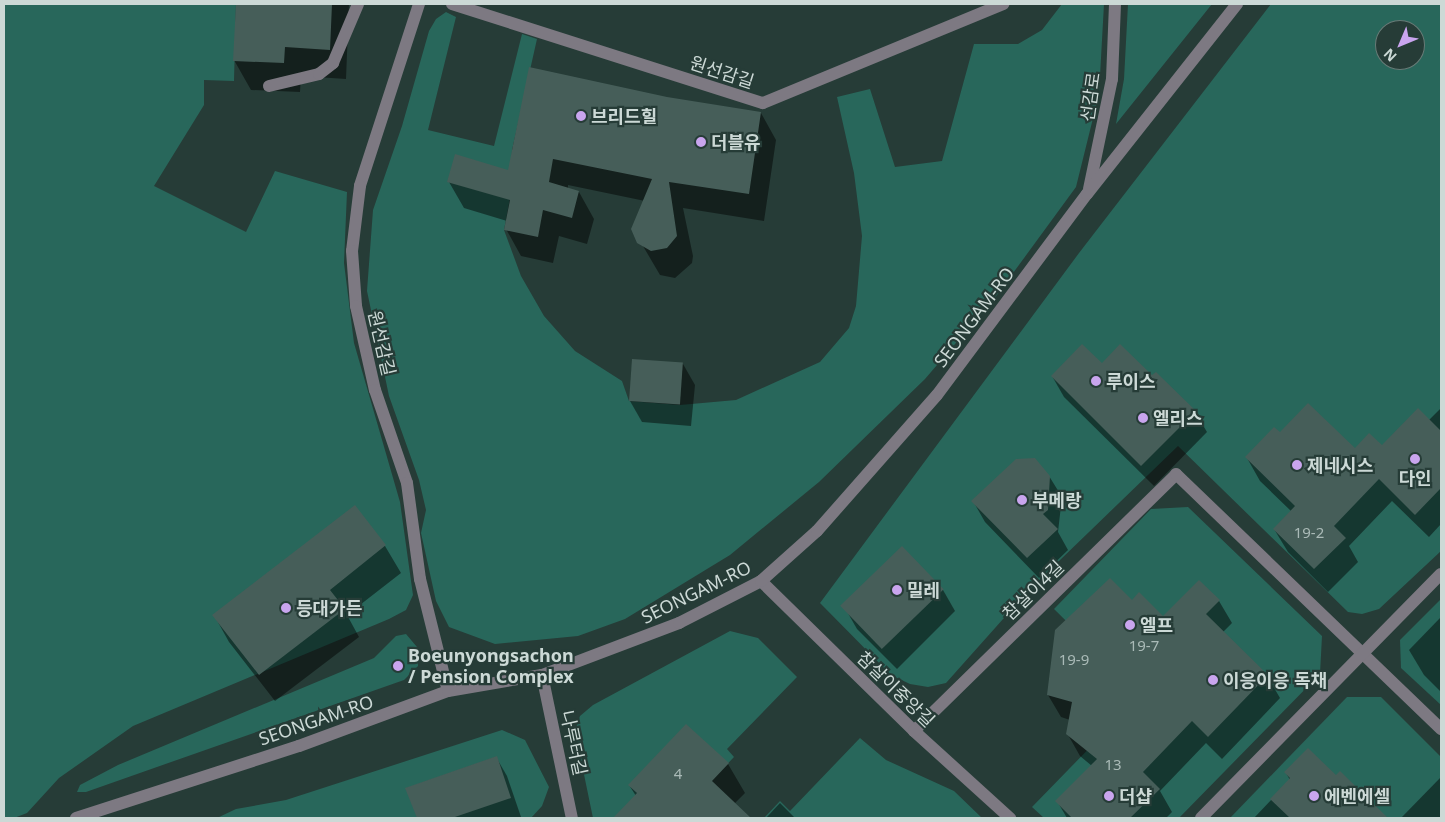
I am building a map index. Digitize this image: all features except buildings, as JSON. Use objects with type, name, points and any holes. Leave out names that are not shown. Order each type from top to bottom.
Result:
[{"type":"street","points":[[269,86],[319,74],[333,63],[358,4]]},
{"type":"street","name":"원선감길","points":[[419,4],[360,186],[352,251],[356,306],[375,390],[407,484],[420,578],[448,691]]},
{"type":"street","name":"원선감길","points":[[452,4],[763,103],[1002,4]]},
{"type":"street","name":"선감로","points":[[1087,194],[1112,79],[1115,4]]},
{"type":"street","name":"SEONGAM-RO","points":[[76,818],[299,746],[448,691],[542,675],[679,623],[761,582],[818,532],[937,395],[1087,194],[1237,4]]},
{"type":"street","name":"참살이4길","points":[[914,731],[1176,474],[1363,653]]},
{"type":"street","points":[[1201,818],[1441,574]]},
{"type":"street","name":"참살이중앙길","points":[[761,582],[914,731],[1010,818]]},
{"type":"street","points":[[1363,653],[1441,729]]},
{"type":"street","name":"나루터길","points":[[542,675],[572,818]]},
{"type":"green space","points":[[4,4],[236,4],[234,81],[204,80],[204,105],[154,186],[246,232],[275,171],[347,192],[344,263],[354,343],[400,502],[413,595],[406,610],[389,619],[133,726],[59,778],[27,813],[14,818],[4,818]]},
{"type":"green space","points":[[1062,4],[1104,4],[1099,94],[1076,187],[997,295],[925,379],[819,482],[730,555],[625,619],[578,636],[495,644],[449,627],[436,601],[421,533],[426,510],[419,480],[389,396],[367,291],[373,210],[402,126],[429,31],[436,19],[446,12],[456,17],[428,130],[494,146],[522,34],[537,39],[512,150],[511,193],[504,230],[521,276],[544,316],[575,351],[622,381],[629,401],[680,405],[736,400],[820,362],[849,328],[856,306],[862,236],[854,173],[837,97],[870,89],[895,167],[942,161],[974,44],[1018,44],[1042,30]]},
{"type":"green space","points":[[1128,4],[1212,4],[1116,124],[1124,79]]},
{"type":"green space","points":[[1271,4],[1441,4],[1441,551],[1379,609],[1362,614],[1348,612],[1178,446],[1029,590],[946,683],[928,687],[910,684],[891,675],[820,603],[1079,253]]},
{"type":"green space","points":[[1188,507],[1322,636],[1320,674],[1179,818],[1044,818],[1032,807],[1141,695],[1054,609],[1151,509]]},
{"type":"green space","points":[[1441,599],[1441,705],[1401,668],[1400,640]]},
{"type":"green space","points":[[730,631],[758,638],[797,677],[727,749],[734,757],[697,796],[717,818],[593,818],[575,731],[580,716],[593,705]]},
{"type":"green space","points":[[406,634],[417,647],[418,666],[404,680],[86,792],[77,792],[80,785],[118,765],[374,658],[396,636]]},
{"type":"green space","points":[[1347,697],[1381,697],[1441,757],[1441,818],[1230,818]]},
{"type":"green space","points":[[502,730],[525,740],[549,787],[542,806],[531,818],[217,818],[236,809],[286,800]]},
{"type":"green space","points":[[860,738],[886,760],[954,791],[982,818],[764,818],[780,801],[790,811]]},
{"type":"place","name":"브리드힐","points":[[581,116]]},
{"type":"place","name":"더블유","points":[[701,142]]},
{"type":"place","name":"루이스","points":[[1096,381]]},
{"type":"place","name":"엘리스","points":[[1143,418]]},
{"type":"place","name":"다인","points":[[1415,459]]},
{"type":"place","name":"제네시스","points":[[1297,465]]},
{"type":"place","name":"부메랑","points":[[1022,500]]},
{"type":"place","name":"밀레","points":[[897,590]]},
{"type":"place","name":"등대가든","points":[[286,608]]},
{"type":"place","name":"엘프","points":[[1130,625]]},
{"type":"place","name":"Boeunyongsachon / Pension Complex","points":[[398,666]]},
{"type":"place","name":"이응이응 독채","points":[[1213,680]]},
{"type":"place","name":"더샵","points":[[1109,796]]},
{"type":"place","name":"에벤에셀","points":[[1314,796]]}]
